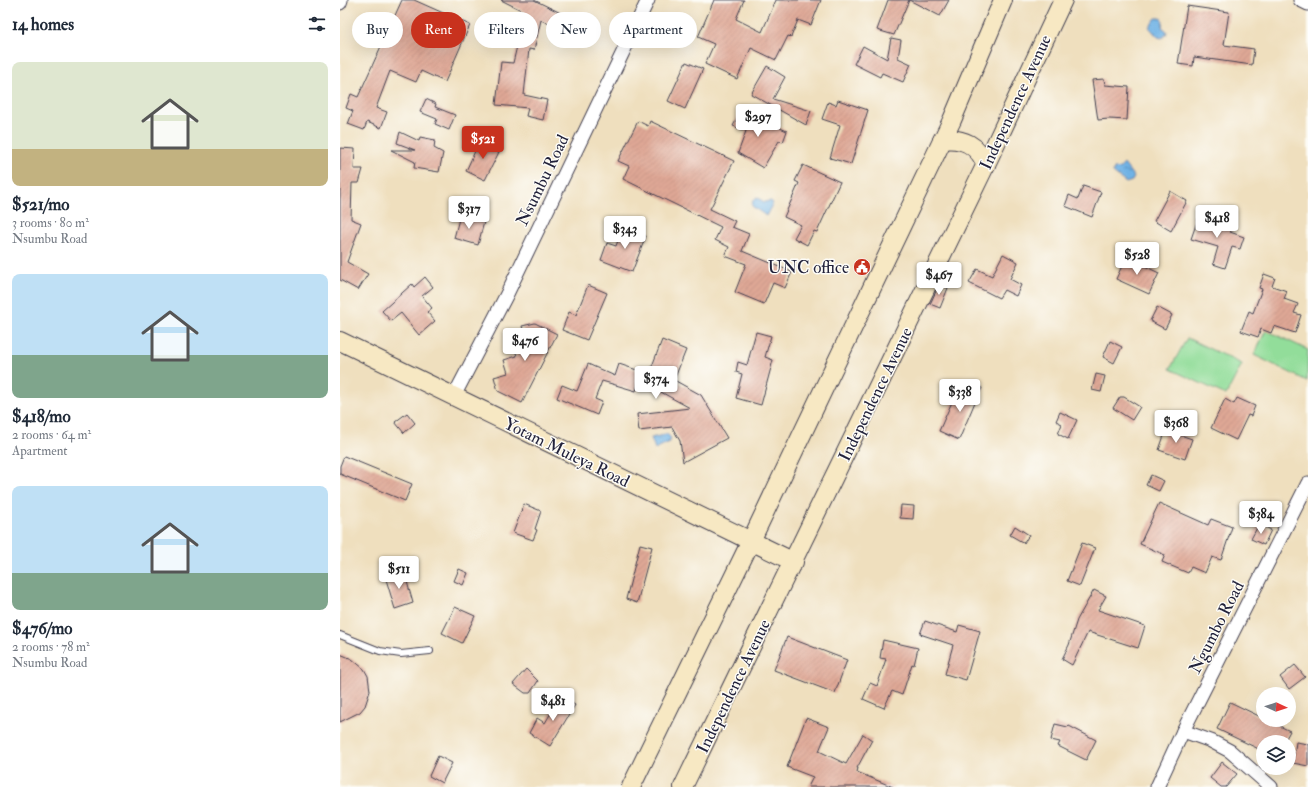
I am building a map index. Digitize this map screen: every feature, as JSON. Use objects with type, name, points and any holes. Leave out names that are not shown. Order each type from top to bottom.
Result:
[{"type":"main road","points":[[631,787],[952,120],[1003,0]]},
{"type":"main road","name":"Independence Avenue","points":[[683,787],[794,562],[986,165],[1063,0]]},
{"type":"main road","points":[[952,120],[961,136],[969,142],[982,146],[996,144]]},
{"type":"main road","points":[[942,140],[961,140],[969,143],[983,156],[986,165]]},
{"type":"main road","name":"Yotam Muleya Road","points":[[340,341],[794,562]]},
{"type":"street","name":"Nsumbu Road","points":[[454,396],[507,294],[648,0]]},
{"type":"street","points":[[1300,0],[1308,4]]},
{"type":"street","name":"Ngumbo Road","points":[[1158,787],[1183,731],[1308,483]]},
{"type":"street","points":[[1183,731],[1211,741],[1230,751],[1271,787]]},
{"type":"lane","points":[[340,635],[380,651],[401,654],[430,651]]},
{"type":"green space","points":[[1266,330],[1308,350],[1307,381],[1254,355]]},
{"type":"green space","points":[[1187,338],[1242,364],[1226,395],[1170,369]]},
{"type":"water","points":[[1156,18],[1161,18],[1163,22],[1162,27],[1167,31],[1166,35],[1162,38],[1158,37],[1149,27]]},
{"type":"water","points":[[1124,164],[1134,177],[1132,181],[1126,183],[1113,173],[1114,169],[1120,168]]},
{"type":"water","points":[[758,198],[764,202],[771,201],[773,203],[766,216],[752,206],[753,200]]},
{"type":"water","points":[[667,434],[671,438],[669,442],[655,449],[651,438]]},
{"type":"building","points":[[402,0],[414,0],[441,12],[411,12],[411,48],[460,48],[445,82],[421,71],[416,82],[390,71],[376,108],[387,112],[381,128],[367,122],[364,130],[348,124],[353,111],[346,108],[351,94],[358,97],[380,48],[403,48],[403,12],[397,12]]},
{"type":"building","points":[[501,0],[534,0],[559,12],[546,12],[546,22],[541,20],[538,33],[538,12],[525,12]]},
{"type":"building","points":[[714,0],[744,0],[736,19],[762,32],[776,0],[821,0],[811,25],[798,20],[791,37],[788,36],[776,60],[751,48],[737,79],[705,64],[714,44],[698,37]]},
{"type":"building","points":[[888,0],[909,0],[894,35],[877,30]]},
{"type":"building","points":[[909,0],[949,0],[940,16]]},
{"type":"building","points":[[1187,6],[1229,12],[1224,45],[1254,49],[1252,65],[1194,57],[1193,66],[1178,64]]},
{"type":"building","points":[[466,23],[470,25],[466,34]]},
{"type":"building","points":[[891,38],[901,40],[898,58],[911,64],[903,82],[882,73],[880,77],[854,64],[863,46],[887,59]]},
{"type":"building","points":[[517,48],[534,48],[534,50],[529,49],[524,95],[547,100],[543,120],[526,116],[528,108],[496,105],[501,62],[513,63]]},
{"type":"building","points":[[686,62],[703,69],[685,109],[668,101]]},
{"type":"building","points":[[767,66],[785,77],[773,99],[811,111],[806,125],[751,94]]},
{"type":"building","points":[[1104,79],[1105,85],[1129,87],[1127,120],[1098,120],[1092,80]]},
{"type":"building","points":[[426,99],[436,104],[435,107],[455,115],[449,130],[435,124],[437,119],[420,112]]},
{"type":"building","points":[[838,100],[868,110],[851,164],[830,158],[840,125],[822,119],[828,102],[836,105]]},
{"type":"building","points":[[741,111],[787,131],[783,142],[779,141],[763,168],[738,153],[746,131],[733,126]]},
{"type":"building","points":[[638,121],[648,126],[650,121],[734,161],[710,209],[735,221],[732,227],[749,234],[742,251],[792,272],[785,288],[773,283],[764,304],[735,292],[746,264],[725,256],[729,247],[715,240],[721,227],[623,179],[629,166],[618,161]]},
{"type":"building","points":[[400,132],[419,141],[420,137],[435,140],[434,148],[443,153],[439,172],[414,168],[415,162],[391,150],[415,150],[397,143]]},
{"type":"building","points":[[480,140],[500,150],[485,180],[466,171]]},
{"type":"building","points":[[340,148],[355,149],[354,169],[363,169],[359,183],[352,183],[351,219],[361,223],[347,262],[368,274],[358,290],[340,280]]},
{"type":"building","points":[[803,165],[840,182],[817,232],[814,231],[807,245],[794,238],[801,225],[784,217],[799,183],[795,181]]},
{"type":"building","points":[[1083,186],[1101,192],[1092,217],[1065,206],[1069,195],[1078,199]]},
{"type":"building","points":[[1170,191],[1187,201],[1171,231],[1154,221]]},
{"type":"building","points":[[460,215],[484,222],[478,245],[454,238]]},
{"type":"building","points":[[1199,216],[1232,226],[1230,232],[1244,237],[1240,249],[1232,247],[1225,268],[1213,264],[1218,247],[1191,239]]},
{"type":"building","points":[[623,227],[646,236],[632,272],[601,260],[607,243],[616,246]]},
{"type":"building","points":[[1003,254],[1018,262],[1010,279],[1021,285],[1016,296],[1004,290],[999,298],[969,283],[977,269],[992,276]]},
{"type":"building","points":[[1126,257],[1159,273],[1149,294],[1116,279]]},
{"type":"building","points":[[1264,274],[1275,278],[1272,286],[1287,291],[1284,299],[1298,304],[1294,313],[1301,315],[1295,333],[1274,326],[1271,333],[1261,329],[1258,337],[1241,331],[1249,311],[1253,313],[1262,289],[1259,288]]},
{"type":"building","points":[[425,277],[433,287],[422,296],[432,308],[427,312],[435,321],[419,335],[401,313],[391,321],[382,311],[412,284],[414,287]]},
{"type":"building","points":[[588,285],[607,293],[587,340],[562,330],[569,312],[576,315]]},
{"type":"building","points":[[939,285],[948,288],[940,308],[930,304]]},
{"type":"building","points":[[1157,307],[1172,315],[1165,329],[1150,321]]},
{"type":"building","points":[[535,323],[557,334],[522,403],[498,391],[494,377],[508,373],[504,360],[517,356],[513,343],[526,340],[522,326]]},
{"type":"building","points":[[756,332],[771,336],[765,357],[773,360],[761,405],[736,398],[742,374],[736,372],[738,362],[747,365]]},
{"type":"building","points":[[662,340],[686,350],[674,380],[701,395],[727,438],[683,462],[680,441],[672,427],[639,431],[637,414],[690,408],[639,380],[636,391],[602,381],[595,399],[602,402],[597,415],[557,398],[562,385],[577,391],[588,364],[615,376],[619,364],[649,374]]},
{"type":"building","points":[[1110,341],[1122,347],[1114,363],[1103,357]]},
{"type":"building","points":[[1096,374],[1105,376],[1101,392],[1092,390]]},
{"type":"building","points":[[973,383],[982,388],[959,440],[939,431],[956,393],[965,397]]},
{"type":"building","points":[[1120,397],[1124,397],[1140,407],[1132,420],[1113,408]]},
{"type":"building","points":[[1237,398],[1255,406],[1251,416],[1248,415],[1236,440],[1211,428],[1225,399],[1234,404]]},
{"type":"building","points":[[1060,412],[1077,420],[1068,439],[1058,434],[1062,424],[1056,421]]},
{"type":"building","points":[[407,413],[415,423],[404,433],[395,422]]},
{"type":"building","points":[[1166,430],[1192,439],[1185,459],[1159,450]]},
{"type":"building","points":[[344,456],[412,484],[405,501],[340,474],[340,466]]},
{"type":"building","points":[[1151,475],[1164,481],[1159,491],[1146,485]]},
{"type":"building","points":[[1159,503],[1208,525],[1211,519],[1232,527],[1221,560],[1212,557],[1205,573],[1191,567],[1188,573],[1162,562],[1165,555],[1140,544]]},
{"type":"building","points":[[524,504],[541,511],[533,540],[513,533]]},
{"type":"building","points":[[901,505],[914,506],[913,519],[900,518]]},
{"type":"building","points":[[1259,524],[1271,530],[1264,545],[1251,539]]},
{"type":"building","points":[[1015,526],[1029,535],[1024,543],[1010,535]]},
{"type":"building","points":[[1082,543],[1095,548],[1080,586],[1067,581]]},
{"type":"building","points":[[640,544],[652,547],[637,603],[626,599]]},
{"type":"building","points":[[459,569],[468,573],[463,585],[454,581]]},
{"type":"building","points":[[404,571],[413,603],[395,609],[385,576]]},
{"type":"building","points":[[1094,590],[1106,596],[1098,610],[1145,626],[1138,648],[1088,632],[1072,665],[1062,659],[1069,645],[1077,620]]},
{"type":"building","points":[[455,607],[475,616],[462,643],[442,633]]},
{"type":"building","points":[[925,621],[957,632],[959,625],[980,631],[966,680],[945,674],[953,645],[920,634]]},
{"type":"building","points":[[787,637],[847,660],[835,693],[774,670]]},
{"type":"building","points":[[883,640],[918,648],[914,665],[912,664],[902,695],[892,691],[884,708],[863,699],[870,683],[877,686],[886,659],[880,658]]},
{"type":"building","points":[[340,654],[352,659],[364,669],[368,676],[370,691],[365,706],[360,712],[340,722]]},
{"type":"building","points":[[1295,665],[1305,677],[1292,687],[1288,687],[1280,677]]},
{"type":"building","points":[[526,669],[538,681],[530,693],[525,693],[513,684]]},
{"type":"building","points":[[561,696],[575,705],[550,746],[529,733],[537,718],[545,723]]},
{"type":"building","points":[[1230,702],[1256,715],[1256,727],[1282,727],[1290,731],[1288,735],[1256,735],[1256,748],[1217,729]]},
{"type":"building","points":[[806,718],[829,727],[819,751],[846,764],[863,734],[872,740],[857,768],[857,772],[893,787],[808,787],[813,777],[787,767]]},
{"type":"building","points":[[1055,724],[1069,726],[1096,740],[1086,760],[1058,746],[1060,742],[1051,740]]},
{"type":"building","points":[[1296,742],[1308,744],[1308,766],[1296,764]]},
{"type":"building","points":[[438,756],[452,763],[442,783],[429,776]]},
{"type":"building","points":[[1222,762],[1237,774],[1226,787],[1221,787],[1210,778]]},
{"type":"place","name":"UNC office","points":[[862,267]]}]
